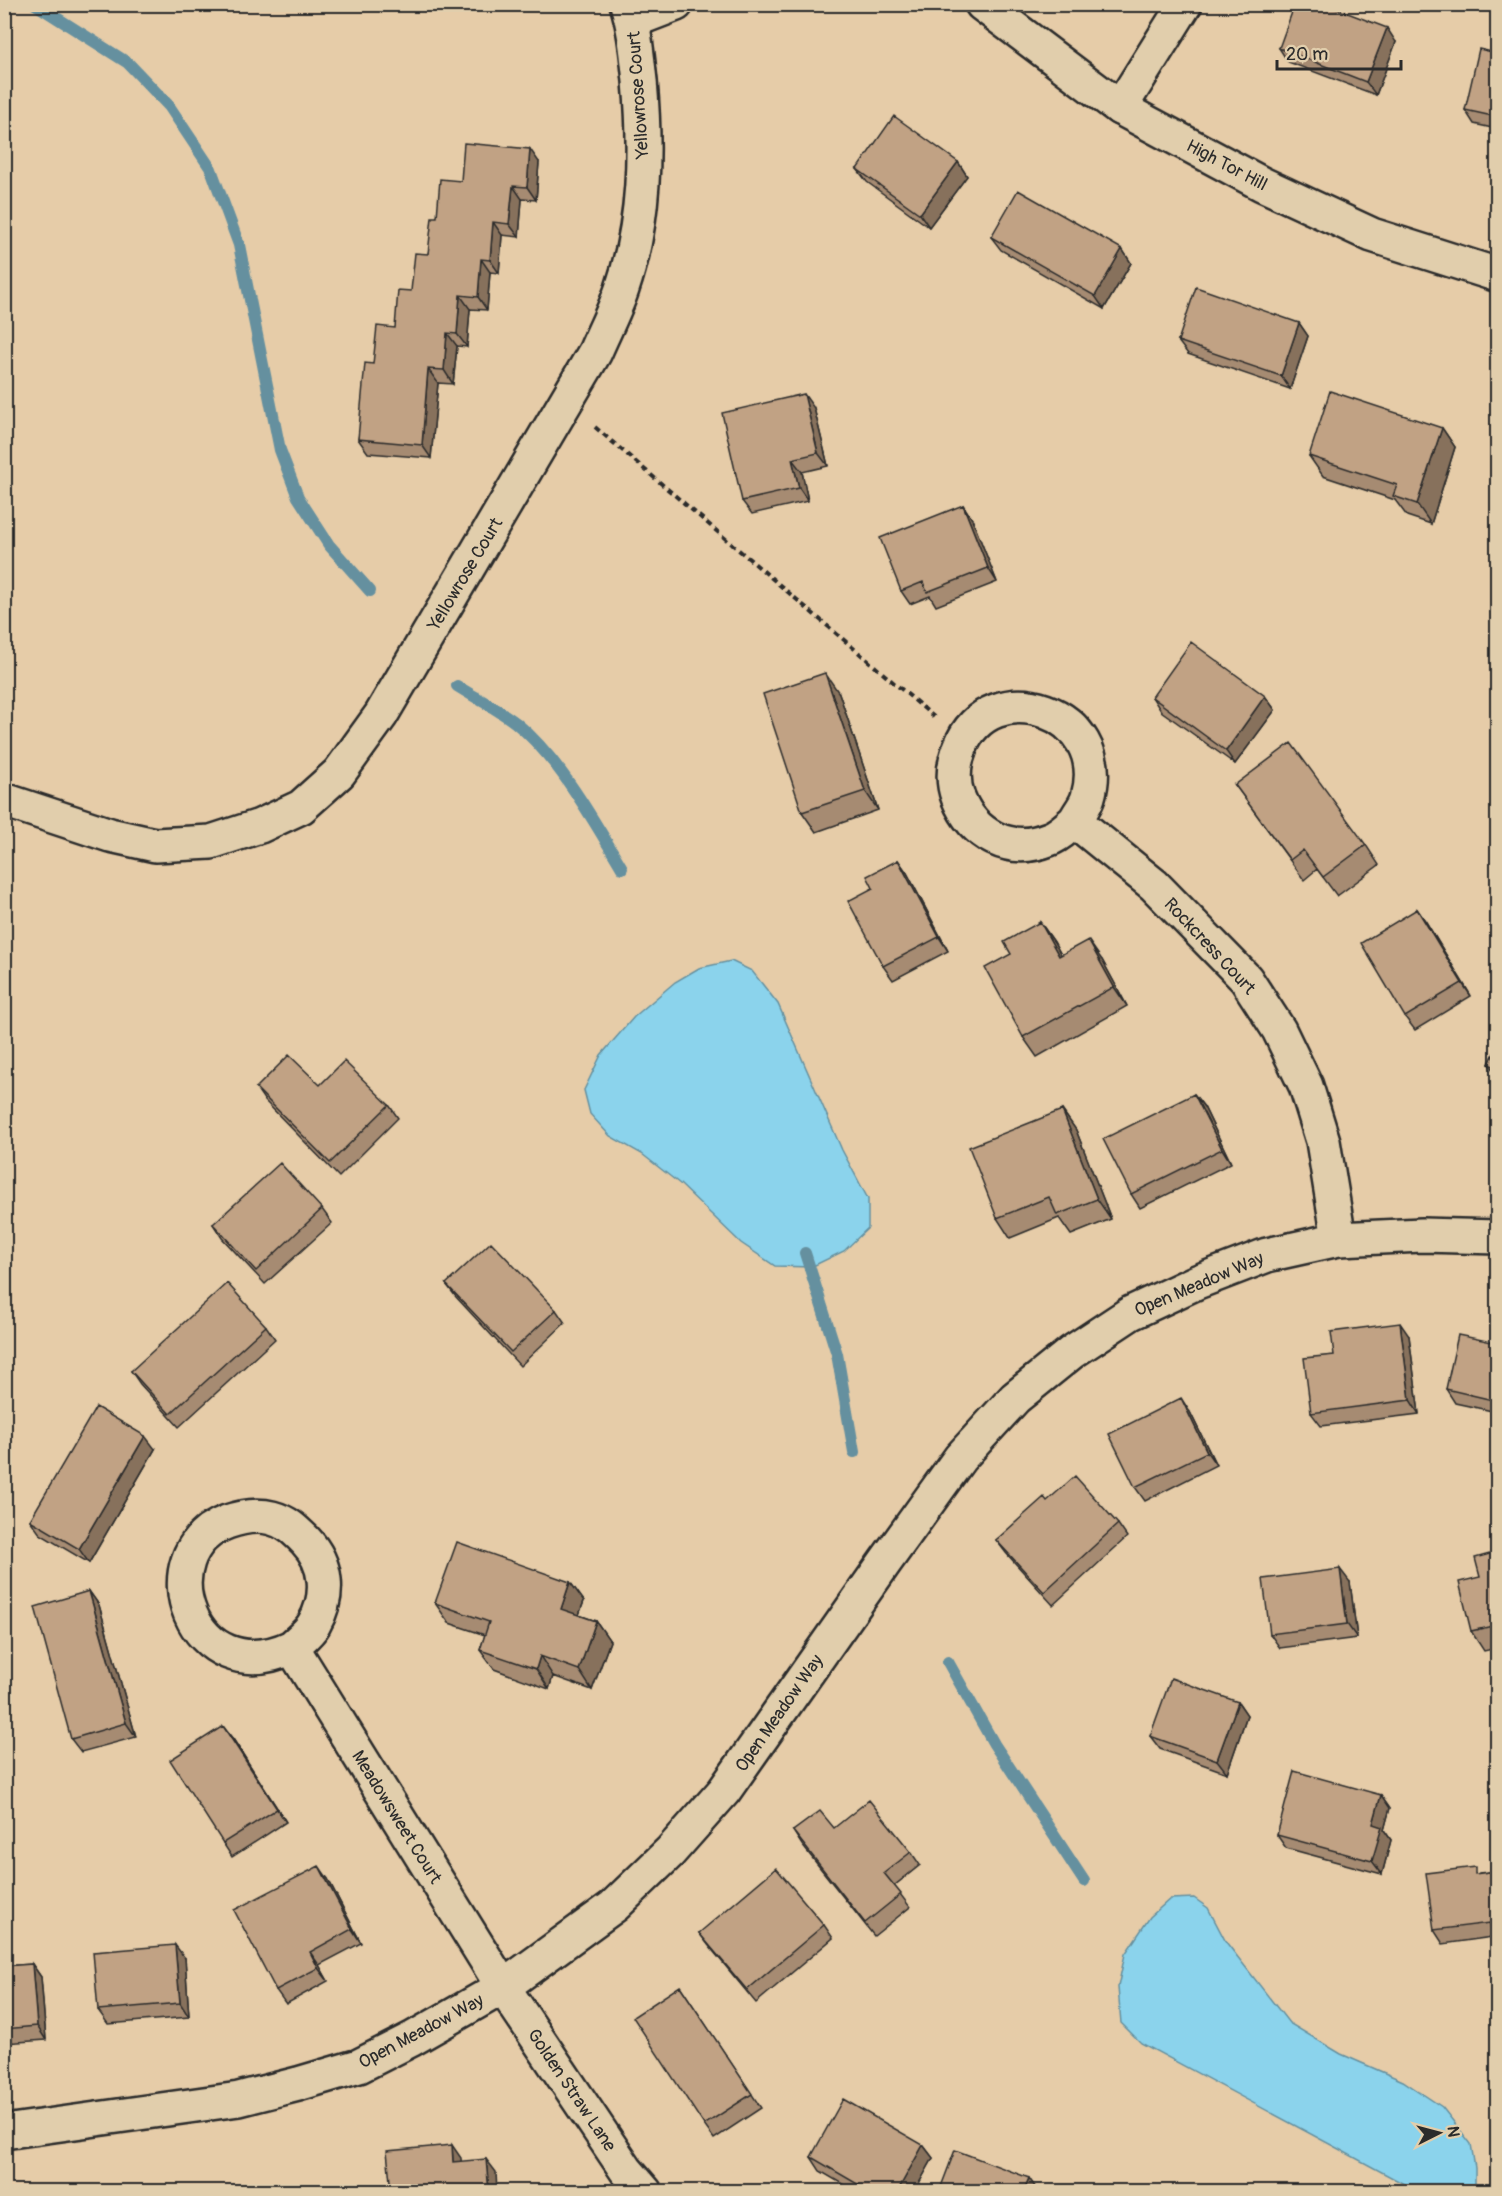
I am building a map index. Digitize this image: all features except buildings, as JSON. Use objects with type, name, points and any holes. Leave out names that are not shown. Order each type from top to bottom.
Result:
[{"type":"street","name":"Yellowrose Court","points":[[4,800],[110,835],[155,845],[211,842],[260,826],[301,807],[339,773],[381,715],[595,352],[622,289],[635,239],[643,181],[644,127],[630,13],[676,4]]},
{"type":"street","name":"High Tor Hill","points":[[982,4],[1120,108],[1262,184],[1372,234],[1497,275]]},
{"type":"street","points":[[1120,108],[1185,4]]},
{"type":"street","points":[[1034,707],[1055,714],[1074,729],[1087,751],[1092,772],[1088,798],[1075,821],[1051,839],[1028,845],[1002,842],[980,830],[964,813],[955,789],[955,762],[965,737],[986,717],[1008,708],[1034,707]]},
{"type":"street","name":"Rockcress Court","points":[[1075,821],[1154,885],[1246,979],[1279,1030],[1306,1086],[1323,1141],[1339,1239]]},
{"type":"street","name":"Open Meadow Way","points":[[4,2132],[239,2099],[298,2084],[359,2066],[412,2039],[502,1987],[614,1906],[670,1852],[724,1791],[960,1458],[1015,1398],[1072,1352],[1131,1313],[1197,1282],[1267,1255],[1339,1239],[1422,1235],[1497,1238]]},
{"type":"street","points":[[243,1516],[271,1517],[291,1525],[316,1551],[325,1577],[324,1601],[313,1626],[292,1647],[274,1655],[246,1657],[224,1651],[204,1637],[190,1616],[184,1591],[187,1566],[198,1544],[216,1526],[243,1516]]},
{"type":"street","name":"Meadowsweet Court","points":[[292,1647],[502,1987]]},
{"type":"street","name":"Golden Straw Lane","points":[[502,1987],[626,2170],[645,2192]]},
{"type":"path","points":[[566,402],[925,711],[965,737]]},
{"type":"water","points":[[731,961],[752,971],[778,1004],[842,1150],[868,1199],[868,1228],[844,1251],[811,1267],[775,1266],[741,1243],[680,1184],[642,1154],[610,1136],[590,1114],[584,1090],[601,1055],[634,1017],[675,982],[699,968]]},
{"type":"water","points":[[1194,1898],[1208,1908],[1226,1942],[1289,2023],[1341,2054],[1403,2081],[1442,2107],[1471,2144],[1475,2168],[1475,2191],[1417,2191],[1141,2043],[1121,2023],[1118,1987],[1125,1954],[1150,1917],[1170,1899]]},
{"type":"waterway","points":[[35,4],[128,63],[169,106],[211,169],[239,245],[280,450],[298,497],[329,545],[370,591]]},
{"type":"waterway","points":[[457,686],[494,708],[532,737],[575,791],[622,868]]},
{"type":"waterway","points":[[805,1253],[837,1354],[854,1452]]},
{"type":"waterway","points":[[948,1662],[994,1744],[1084,1881]]}]
